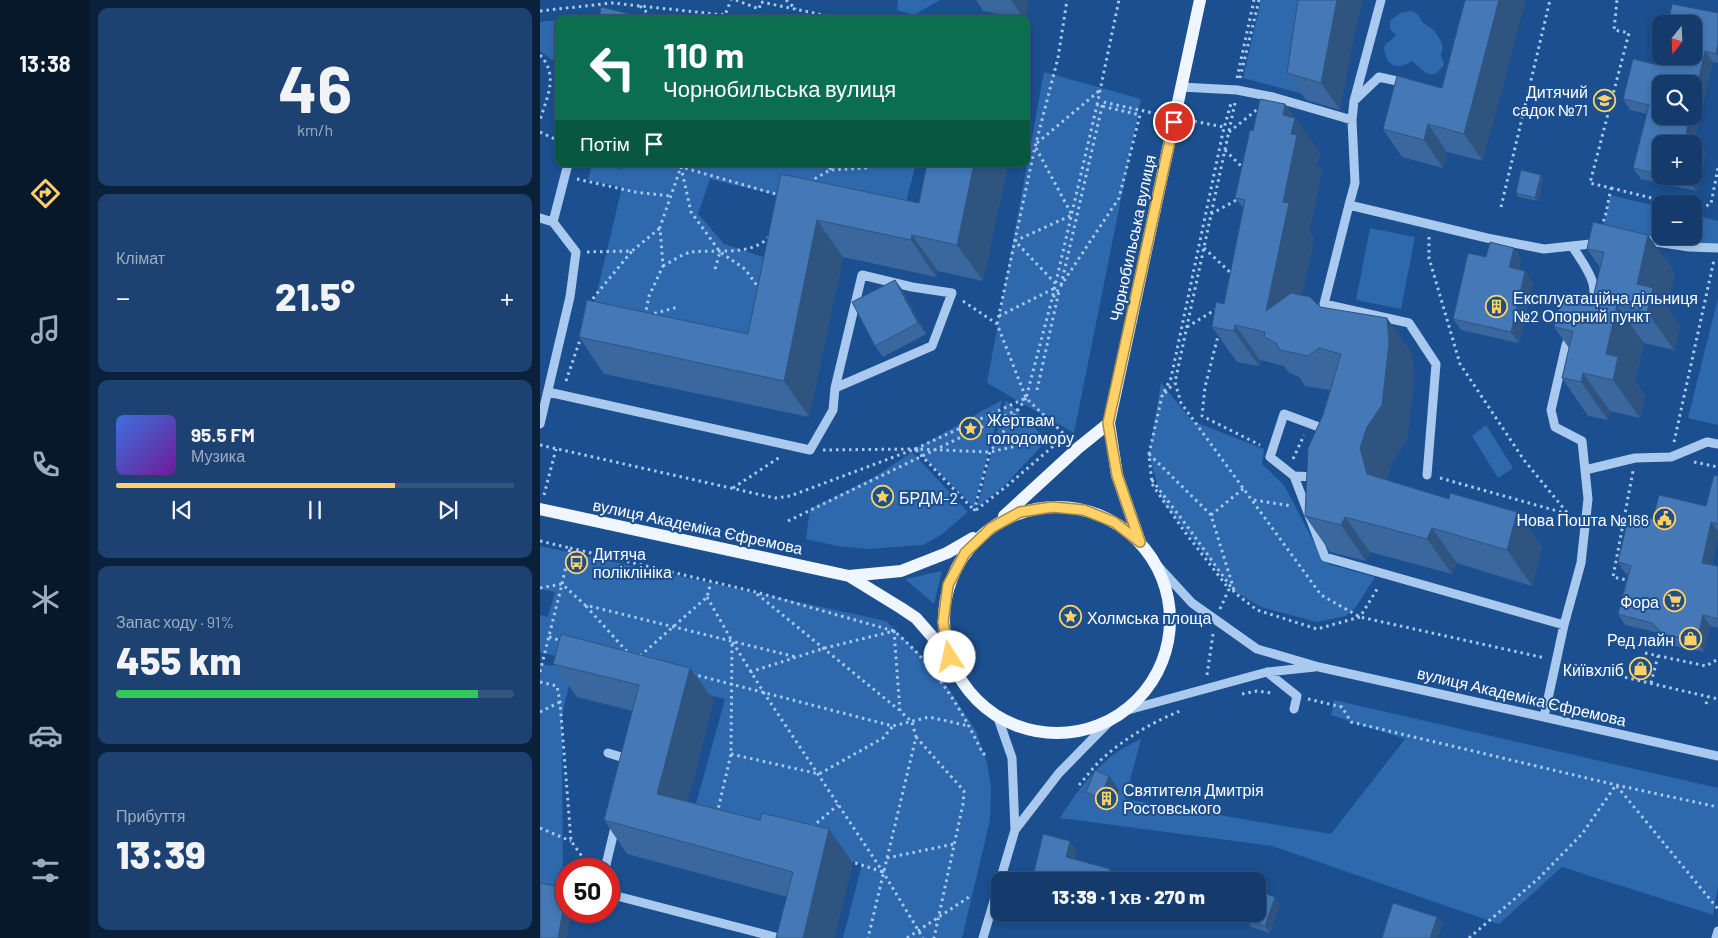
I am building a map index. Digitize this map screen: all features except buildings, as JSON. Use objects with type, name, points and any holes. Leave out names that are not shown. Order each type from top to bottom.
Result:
[{"type":"main road","name":"Чорнобильська вулиця","points":[[1140,542],[1117,475],[1108,423],[1200,0]]},
{"type":"main road","points":[[991,528],[1020,512],[1052,507],[1084,510],[1114,522],[1140,542],[1158,566],[1165,582],[1171,617],[1167,652],[1152,684],[1128,710],[1110,721],[1073,733],[1057,734],[1034,732],[998,718],[970,693],[958,676],[950,657],[943,622],[948,585],[965,553],[991,528],[1078,448],[1108,423]]},
{"type":"main road","name":"вулиця Академіка Єфремова","points":[[540,509],[848,576],[901,571],[947,553],[991,528]]},
{"type":"main road","name":"вулиця Академіка Єфремова","points":[[848,576],[916,618],[950,657]]},
{"type":"street","points":[[1381,0],[1354,101],[1352,120],[1355,183],[1324,304],[1409,323],[1436,364],[1427,475]]},
{"type":"street","points":[[1354,101],[1379,77],[1418,85]]},
{"type":"street","points":[[1181,87],[1235,89],[1273,97],[1352,120]]},
{"type":"street","points":[[553,222],[567,167]]},
{"type":"street","points":[[1349,204],[1487,238],[1544,249],[1610,242]]},
{"type":"street","points":[[540,218],[553,222],[576,252],[570,297],[540,424]]},
{"type":"street","points":[[1636,240],[1689,247],[1717,248]]},
{"type":"street","points":[[1544,717],[1555,661],[1582,563],[1588,499],[1582,441],[1555,427],[1551,410],[1566,345],[1578,322],[1588,314],[1595,293],[1592,277],[1572,246]]},
{"type":"street","points":[[548,392],[810,450],[833,410],[835,388],[862,275],[912,287],[952,293],[932,346],[835,388]]},
{"type":"street","points":[[1326,476],[1298,476],[1270,457],[1284,414],[1337,433]]},
{"type":"street","points":[[1586,470],[1635,458],[1671,457],[1706,442],[1718,444]]},
{"type":"street","points":[[1298,476],[1325,557],[1564,625]]},
{"type":"street","name":"вулиця Академіка Єфремова","points":[[1158,566],[1192,603],[1257,648],[1319,666],[1718,756]]},
{"type":"street","name":"вулиця Академіка Єфремова","points":[[1128,710],[1267,672],[1319,666]]},
{"type":"street","points":[[1267,672],[1297,696],[1294,709]]},
{"type":"street","points":[[983,938],[1015,830],[1012,758],[998,718]]},
{"type":"street","points":[[1015,830],[1059,773],[1110,721]]},
{"type":"street","points":[[608,753],[632,760],[630,769]]},
{"type":"street","points":[[608,858],[618,814]]},
{"type":"street","points":[[620,897],[779,938]]},
{"type":"street","points":[[1716,938],[1718,931]]},
{"type":"path","points":[[726,15],[731,0]]},
{"type":"path","points":[[736,0],[759,9],[761,1],[822,15]]},
{"type":"path","points":[[747,4],[750,0]]},
{"type":"path","points":[[786,0],[796,10]]},
{"type":"path","points":[[1066,435],[1026,398],[997,324],[1036,145],[1058,58],[1067,0]]},
{"type":"path","points":[[974,510],[990,452],[1026,398],[1056,284],[1119,0]]},
{"type":"path","points":[[1254,0],[1235,89],[1225,150],[1175,382],[1181,403],[1321,595],[1360,617],[1718,699]]},
{"type":"path","points":[[1205,689],[1215,620],[1229,589],[1184,531],[1152,484],[1149,454],[1162,396],[1171,378],[1223,132],[1259,0]]},
{"type":"path","points":[[1501,207],[1550,0]]},
{"type":"path","points":[[1617,0],[1614,30],[1629,33],[1590,183],[1652,198]]},
{"type":"path","points":[[540,11],[612,3],[711,15]]},
{"type":"path","points":[[639,5],[650,15]]},
{"type":"path","points":[[540,55],[548,63],[551,85],[540,120]]},
{"type":"path","points":[[1036,145],[1099,90]]},
{"type":"path","points":[[1228,133],[1273,97]]},
{"type":"path","points":[[1052,299],[1119,198],[1140,115],[1102,104],[1097,105]]},
{"type":"path","points":[[1037,390],[1102,104]]},
{"type":"path","points":[[540,132],[555,139]]},
{"type":"path","points":[[1036,145],[1072,214]]},
{"type":"path","points":[[1225,150],[1248,172]]},
{"type":"path","points":[[644,323],[648,296],[663,266],[660,228],[680,167]]},
{"type":"path","points":[[681,167],[691,212],[720,252],[745,269],[762,292]]},
{"type":"path","points":[[688,167],[784,196]]},
{"type":"path","points":[[804,184],[830,170],[868,167]]},
{"type":"path","points":[[1702,207],[1710,204],[1718,168]]},
{"type":"path","points":[[565,176],[635,192],[670,196]]},
{"type":"path","points":[[1593,244],[1605,218],[1611,188]]},
{"type":"path","points":[[1211,214],[1244,196]]},
{"type":"path","points":[[1015,241],[1072,214]]},
{"type":"path","points":[[1429,224],[1429,258],[1460,364],[1524,460],[1569,514]]},
{"type":"path","points":[[591,306],[594,297],[632,251],[660,228]]},
{"type":"path","points":[[663,266],[690,252],[720,252],[750,248],[766,242],[771,235]]},
{"type":"path","points":[[1015,241],[1056,284]]},
{"type":"path","points":[[1204,248],[1233,276]]},
{"type":"path","points":[[1671,457],[1717,248]]},
{"type":"path","points":[[576,252],[632,251]]},
{"type":"path","points":[[715,269],[720,252]]},
{"type":"path","points":[[1231,283],[1235,266]]},
{"type":"path","points":[[998,317],[1055,288]]},
{"type":"path","points":[[952,293],[997,324]]},
{"type":"path","points":[[635,317],[678,307]]},
{"type":"path","points":[[1186,328],[1219,307]]},
{"type":"path","points":[[1220,330],[1205,387],[1202,416],[1292,460],[1298,476]]},
{"type":"path","points":[[560,395],[583,333]]},
{"type":"path","points":[[1162,396],[1175,382]]},
{"type":"path","points":[[540,445],[775,498],[790,496],[915,449],[1026,398]]},
{"type":"path","points":[[788,521],[1019,409]]},
{"type":"path","points":[[1292,460],[1310,423]]},
{"type":"path","points":[[810,450],[915,449],[990,452],[1066,435]]},
{"type":"path","points":[[974,510],[1008,485],[1066,435]]},
{"type":"path","points":[[733,488],[795,446]]},
{"type":"path","points":[[540,509],[556,449]]},
{"type":"path","points":[[915,449],[974,510]]},
{"type":"path","points":[[1149,454],[1212,515],[1235,593]]},
{"type":"path","points":[[1631,581],[1613,577],[1635,458]]},
{"type":"path","points":[[1427,475],[1586,519]]},
{"type":"path","points":[[1152,480],[1235,593],[1257,610],[1317,628],[1360,617],[1386,574]]},
{"type":"path","points":[[1212,515],[1244,488]]},
{"type":"path","points":[[1253,500],[1285,505]]},
{"type":"path","points":[[540,542],[756,592],[894,631],[938,675],[970,726],[983,754],[987,754]]},
{"type":"path","points":[[540,672],[570,548]]},
{"type":"path","points":[[636,660],[707,597],[711,582]]},
{"type":"path","points":[[540,588],[562,584]]},
{"type":"path","points":[[562,584],[585,605],[636,660]]},
{"type":"path","points":[[756,592],[900,710],[912,722],[916,737],[964,791],[963,804],[934,938]]},
{"type":"path","points":[[707,597],[750,672],[883,872],[923,938]]},
{"type":"path","points":[[585,605],[796,658]]},
{"type":"path","points":[[750,672],[825,648],[894,631]]},
{"type":"path","points":[[894,631],[900,710]]},
{"type":"path","points":[[549,637],[566,642]]},
{"type":"path","points":[[717,815],[731,754],[732,641]]},
{"type":"path","points":[[1645,653],[1706,666],[1718,659]]},
{"type":"path","points":[[1651,683],[1658,656]]},
{"type":"path","points":[[627,658],[636,660]]},
{"type":"path","points":[[684,672],[893,726],[929,716],[970,726]]},
{"type":"path","points":[[540,682],[557,686],[560,702],[571,841],[583,858]]},
{"type":"path","points":[[1239,695],[1257,691],[1297,696],[1342,707],[1350,722],[1616,785],[1718,807]]},
{"type":"path","points":[[1706,704],[1708,697]]},
{"type":"path","points":[[540,712],[560,702]]},
{"type":"path","points":[[1079,785],[1102,759],[1124,741],[1168,716],[1186,709]]},
{"type":"path","points":[[731,754],[819,774],[883,738],[893,726]]},
{"type":"path","points":[[868,938],[916,737]]},
{"type":"path","points":[[1616,785],[1718,909]]},
{"type":"path","points":[[1469,938],[1539,878],[1582,834],[1616,785]]},
{"type":"path","points":[[805,832],[838,805]]},
{"type":"path","points":[[540,828],[571,841]]},
{"type":"path","points":[[812,828],[812,834]]},
{"type":"path","points":[[887,858],[954,844]]},
{"type":"path","points":[[847,860],[883,872]]},
{"type":"path","points":[[907,938],[969,897]]},
{"type":"shaded area","points":[[898,0],[940,0],[914,15],[897,10]]},
{"type":"shaded area","points":[[1261,0],[1323,0],[1307,95],[1243,78]]},
{"type":"shaded area","points":[[1411,11],[1418,14],[1422,22],[1434,30],[1441,41],[1443,48],[1441,55],[1444,64],[1436,73],[1428,74],[1424,72],[1412,61],[1397,66],[1387,59],[1384,47],[1396,35],[1390,29],[1390,21],[1400,13]]},
{"type":"shaded area","points":[[555,20],[555,54],[553,61],[540,51],[540,22]]},
{"type":"shaded area","points":[[1044,72],[1141,99],[1074,433],[987,383],[1027,167],[1030,167],[1030,148]]},
{"type":"shaded area","points":[[591,167],[623,169],[623,167],[915,167],[900,225],[710,179],[698,214],[724,244],[772,260],[747,361],[589,326],[622,187],[588,180]]},
{"type":"shaded area","points":[[1610,195],[1652,205],[1652,239],[1601,240]]},
{"type":"shaded area","points":[[1702,217],[1718,221],[1718,245],[1702,244]]},
{"type":"shaded area","points":[[1370,228],[1415,237],[1401,309],[1356,300]]},
{"type":"shaded area","points":[[1718,298],[1718,425],[1688,418]]},
{"type":"shaded area","points":[[1161,383],[1192,421],[1264,449],[1262,464],[1284,485],[1316,546],[1328,564],[1375,577],[1356,607],[1346,616],[1317,622],[1261,607],[1234,591],[1162,501],[1149,454]]},
{"type":"shaded area","points":[[1002,400],[974,507],[915,449]]},
{"type":"shaded area","points":[[1006,400],[1047,440],[1005,485],[977,507]]},
{"type":"shaded area","points":[[1486,425],[1513,468],[1498,478],[1472,436]]},
{"type":"shaded area","points":[[912,452],[968,512],[941,535],[923,545],[869,549],[837,546],[806,539],[810,509],[874,477]]},
{"type":"shaded area","points":[[540,546],[886,621],[937,671],[976,731],[987,763],[991,787],[990,820],[962,938],[843,938],[862,864],[691,822],[725,699],[540,652],[540,615],[548,617],[555,592],[540,589]]},
{"type":"shaded area","points":[[942,571],[934,604],[905,579]]},
{"type":"shaded area","points":[[540,664],[573,668],[562,715],[563,858],[555,858],[555,888],[540,885]]},
{"type":"shaded area","points":[[1334,700],[1718,788],[1718,885],[1713,915],[1562,867],[1499,924],[1272,846],[1060,818],[1078,791],[1100,766],[1120,750],[1141,739],[1125,799],[1331,834],[1405,739],[1331,715]]},
{"type":"place","name":"Дитячий садок №71","points":[[1604,100]]},
{"type":"place","name":"Експлуатаційна дільниця №2 Опорний пункт","points":[[1497,306]]},
{"type":"place","name":"Жертвам голодомору","points":[[971,428]]},
{"type":"place","name":"БРДМ-2","points":[[883,497]]},
{"type":"place","name":"Нова Пошта №166","points":[[1665,519]]},
{"type":"place","name":"Дитяча поліклініка","points":[[577,562]]},
{"type":"place","name":"Фора","points":[[1675,601]]},
{"type":"place","name":"Холмська площа","points":[[1071,617]]},
{"type":"place","name":"Ред лайн","points":[[1690,639]]},
{"type":"place","name":"Київхліб","points":[[1640,669]]},
{"type":"place","name":"Святителя Дмитрія Ростовського","points":[[1107,798]]},
{"type":"route","points":[[950,657],[943,622],[948,585],[965,553],[991,528],[1020,512],[1052,507],[1084,510],[1114,522],[1140,542],[1117,475],[1108,423],[1174,122]]}]
